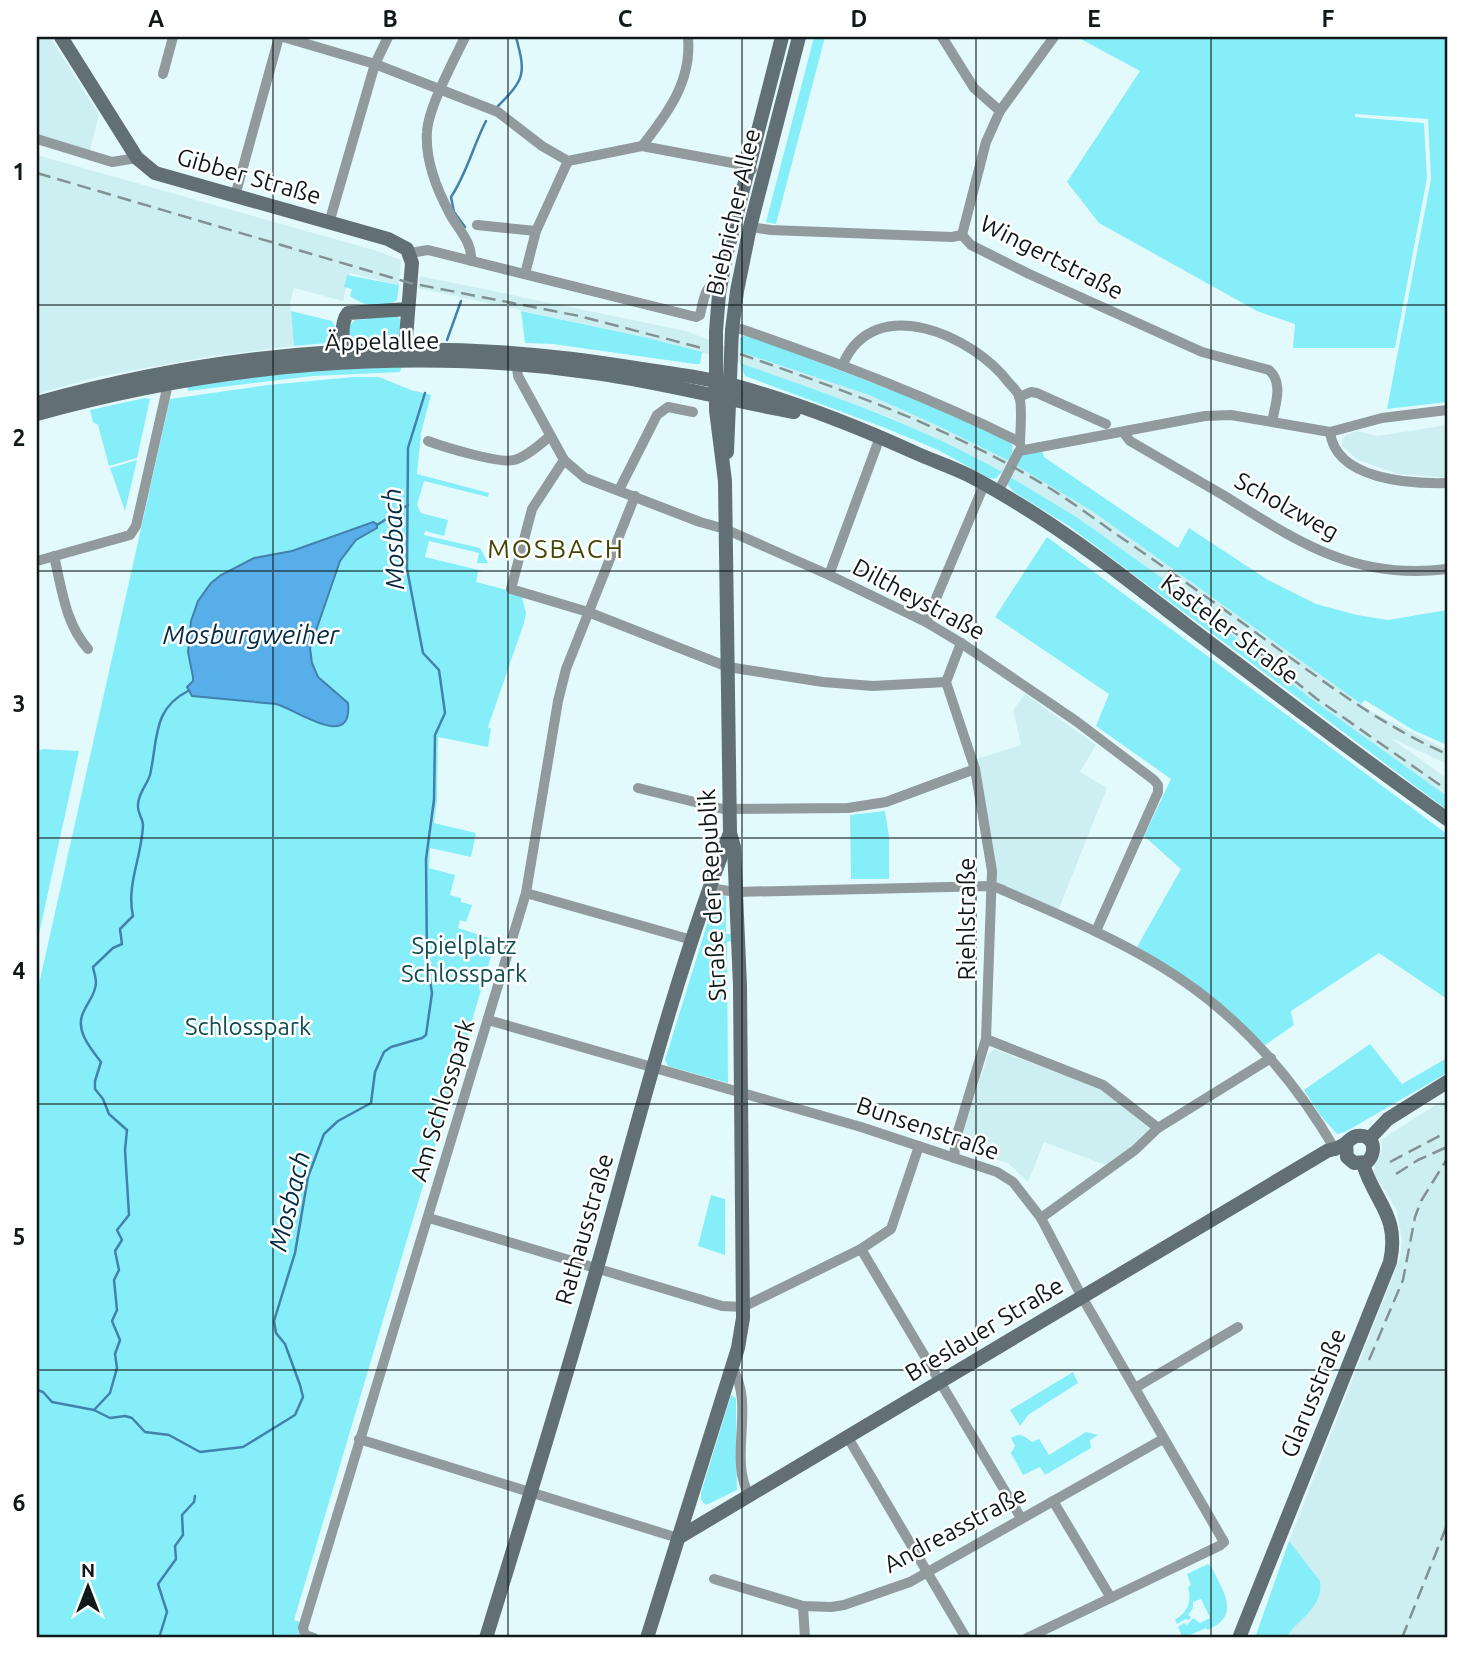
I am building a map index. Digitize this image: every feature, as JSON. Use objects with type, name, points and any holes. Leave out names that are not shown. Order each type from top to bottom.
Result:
[{"type":"street","points":[[37,139],[113,162],[137,158],[61,37]]},
{"type":"street","points":[[163,74],[173,37]]},
{"type":"street","points":[[235,196],[281,37],[375,64],[498,113],[542,146],[568,161],[642,146],[749,167],[756,177],[759,193]]},
{"type":"street","points":[[330,223],[375,64],[388,37]]},
{"type":"street","points":[[465,37],[440,90],[427,130],[436,188],[471,248],[471,261]]},
{"type":"street","points":[[642,146],[670,110],[683,82],[689,62],[688,37]]},
{"type":"street","name":"Biebricher Allee","points":[[715,388],[716,331],[722,278],[782,37]]},
{"type":"street","name":"Biebricher Allee","points":[[731,384],[732,333],[739,281],[750,226],[799,37]]},
{"type":"street","points":[[942,37],[974,88],[1000,111]]},
{"type":"street","points":[[962,234],[986,142],[1000,111],[1053,37]]},
{"type":"street","name":"Gibber Straße","points":[[137,158],[155,173],[396,242],[410,253],[428,250],[696,317],[708,287],[722,278]]},
{"type":"street","points":[[526,274],[536,231],[568,161]]},
{"type":"street","points":[[734,223],[750,226]]},
{"type":"street","points":[[477,225],[536,231]]},
{"type":"street","name":"Wingertstraße","points":[[750,226],[771,230],[952,237],[962,234],[971,245],[1029,274],[1202,352],[1269,370],[1278,385],[1272,422]]},
{"type":"street","points":[[384,362],[401,355],[405,349],[412,263],[410,253]]},
{"type":"street","points":[[348,357],[343,323],[348,313],[408,309]]},
{"type":"street","points":[[843,364],[852,347],[866,335],[896,327],[917,326],[959,341],[983,356],[1004,376],[1019,397],[1020,447],[1006,476],[987,487],[926,622]]},
{"type":"street","points":[[732,333],[741,329],[843,364],[946,406],[1020,447],[1123,432],[1205,415],[1231,415],[1330,432],[1382,418],[1447,410]]},
{"type":"street","name":"Äppelallee","points":[[37,414],[87,400],[168,384],[405,349],[516,359]]},
{"type":"street","name":"Äppelallee","points":[[37,403],[123,381],[252,358],[348,357],[384,362],[583,359],[715,388]]},
{"type":"street","points":[[516,359],[518,376],[564,460],[532,509],[511,589],[587,612],[727,667],[823,682],[873,685],[946,682],[961,643]]},
{"type":"street","points":[[37,561],[130,535],[136,526],[168,384]]},
{"type":"street","name":"Kasteler Straße","points":[[715,388],[731,384],[843,422],[967,474],[1078,542],[1447,819]]},
{"type":"street","name":"Straße der Republik","points":[[647,1638],[732,1368],[741,1334],[743,1307],[740,986],[734,847],[730,833],[725,529],[731,384]]},
{"type":"street","name":"Straße der Republik","points":[[715,388],[725,481]]},
{"type":"street","points":[[1019,397],[1031,392],[1037,393],[1106,424]]},
{"type":"street","points":[[619,490],[655,419],[664,409],[671,407],[694,412]]},
{"type":"street","name":"Scholzweg","points":[[1123,432],[1130,441],[1307,546],[1352,563],[1383,569],[1447,569]]},
{"type":"street","points":[[1330,432],[1332,444],[1339,455],[1350,464],[1366,471],[1405,483],[1447,483]]},
{"type":"street","points":[[428,441],[510,461],[516,460],[550,436]]},
{"type":"street","points":[[829,575],[880,437]]},
{"type":"street","name":"Diltheystraße","points":[[564,460],[585,478],[699,522],[725,529],[926,622],[1076,721],[1158,785],[1158,792],[1096,931]]},
{"type":"street","name":"Am Schlosspark","points":[[309,1636],[303,1628],[526,893],[558,701],[568,660],[635,496]]},
{"type":"street","points":[[54,556],[70,623],[88,649]]},
{"type":"street","name":"Riehlstraße","points":[[946,682],[975,768],[992,871],[986,1038],[956,1138],[954,1158]]},
{"type":"street","points":[[638,789],[730,809],[848,808],[886,802],[975,768]]},
{"type":"street","name":"Rathausstraße","points":[[485,1638],[531,1493],[692,940],[730,833]]},
{"type":"street","points":[[709,888],[736,892],[991,886],[1096,931],[1156,963],[1191,986],[1230,1017],[1271,1058],[1341,1151],[1354,1163],[1363,1164],[1373,1154],[1373,1144],[1362,1136],[1354,1136],[1341,1151]]},
{"type":"street","points":[[526,893],[692,940]]},
{"type":"street","name":"Bunsenstraße","points":[[488,1020],[739,1091],[919,1146],[997,1172],[1013,1182],[1041,1218],[1082,1297],[1224,1542],[1111,1598]]},
{"type":"street","points":[[986,1038],[1103,1085],[1158,1128]]},
{"type":"street","points":[[1041,1218],[1135,1150],[1158,1128],[1271,1058]]},
{"type":"street","points":[[1369,1139],[1388,1119],[1447,1082]]},
{"type":"street","points":[[429,1218],[722,1306],[743,1307],[860,1249],[891,1229],[919,1146]]},
{"type":"street","name":"Breslauer Straße","points":[[678,1538],[1314,1160],[1341,1151]]},
{"type":"street","name":"Glarusstraße","points":[[1239,1638],[1390,1262],[1392,1227],[1363,1164]]},
{"type":"street","points":[[860,1249],[1021,1518]]},
{"type":"street","points":[[1135,1388],[1238,1327]]},
{"type":"street","points":[[732,1368],[740,1385],[743,1475],[749,1495]]},
{"type":"street","points":[[847,1436],[966,1638]]},
{"type":"street","points":[[359,1439],[678,1538]]},
{"type":"street","name":"Andreasstraße","points":[[714,1579],[803,1606],[844,1605],[910,1582],[1163,1439]]},
{"type":"street","points":[[1027,1638],[1111,1598],[1053,1500]]},
{"type":"street","points":[[803,1606],[805,1638]]},
{"type":"shaded area","points":[[37,37],[50,37],[99,115],[90,150],[37,134]]},
{"type":"shaded area","points":[[37,155],[374,250],[401,260],[399,285],[350,273],[343,301],[294,288],[290,302],[294,346],[145,368],[97,377],[37,394]]},
{"type":"shaded area","points":[[420,276],[686,331],[869,395],[1009,461],[1092,511],[1372,712],[1447,750],[1447,764],[1389,737],[1447,778],[1447,796],[1309,697],[1154,572],[1075,516],[973,456],[889,417],[740,363],[644,337],[418,288]]},
{"type":"shaded area","points":[[1447,425],[1447,478],[1398,474],[1358,460],[1342,446],[1346,435],[1357,431],[1378,436]]},
{"type":"shaded area","points":[[1025,694],[1096,745],[1080,772],[1107,788],[1058,911],[995,884],[974,760],[1021,745],[1013,710]]},
{"type":"shaded area","points":[[994,1049],[1102,1089],[1152,1131],[1108,1166],[1044,1142],[1028,1182],[1008,1163],[966,1151],[962,1148],[960,1138],[988,1055]]},
{"type":"shaded area","points":[[1447,1098],[1447,1638],[1255,1638],[1289,1541],[1400,1258],[1402,1239],[1396,1209],[1374,1173],[1375,1162],[1381,1154],[1382,1139]]},
{"type":"green space","points":[[814,37],[825,37],[776,224],[766,222]]},
{"type":"green space","points":[[1077,37],[1447,37],[1447,402],[1387,409],[1431,179],[1428,119],[1355,114],[1355,117],[1424,123],[1427,178],[1395,348],[1293,348],[1295,324],[1257,311],[1099,223],[1067,182],[1140,71]]},
{"type":"green space","points":[[347,275],[399,285],[397,300],[379,306],[355,299],[350,296],[352,289],[344,287]]},
{"type":"green space","points":[[291,311],[332,321],[335,326],[334,339],[327,343],[294,346]]},
{"type":"green space","points":[[521,311],[702,352],[700,364],[553,344],[525,343]]},
{"type":"green space","points":[[396,315],[401,320],[398,340],[356,341],[349,334],[350,325],[355,320]]},
{"type":"green space","points":[[746,334],[935,407],[1011,442],[1009,461],[869,395],[740,352],[740,338]]},
{"type":"green space","points":[[740,363],[906,425],[1002,472],[995,479],[989,478],[938,450],[888,429],[745,376]]},
{"type":"green space","points":[[402,366],[400,372],[313,376],[188,391],[187,386],[264,374]]},
{"type":"green space","name":"Schlosspark","points":[[379,377],[431,395],[421,433],[417,474],[489,493],[488,497],[424,481],[417,505],[421,513],[448,520],[444,536],[425,531],[424,535],[480,548],[488,563],[477,563],[479,553],[429,541],[425,557],[483,571],[478,572],[476,582],[522,597],[526,613],[524,623],[488,727],[491,729],[488,747],[438,737],[434,823],[476,833],[471,857],[430,848],[429,868],[455,875],[450,895],[472,905],[466,922],[460,920],[458,928],[496,940],[294,1620],[300,1622],[300,1638],[37,1638],[37,993],[170,399],[268,385]]},
{"type":"green space","points":[[150,399],[137,458],[109,466],[98,425],[93,422],[90,410]]},
{"type":"green space","points":[[1041,447],[1044,457],[1178,548],[1189,528],[1268,580],[1316,604],[1388,620],[1447,610],[1447,745],[1413,730],[1365,700],[1361,704],[1092,511],[1017,466],[1019,451]]},
{"type":"green space","points":[[137,460],[125,511],[110,468]]},
{"type":"green space","points":[[1010,477],[1075,516],[1154,572],[1309,697],[1447,796],[1447,810],[1069,526],[1014,492],[1007,484]]},
{"type":"green space","points":[[1047,537],[1447,834],[1447,999],[1379,953],[1291,1011],[1294,1025],[1265,1045],[1233,1015],[1137,947],[1181,869],[1144,836],[1171,779],[1096,726],[1109,694],[995,617]]},
{"type":"green space","points":[[37,751],[79,751],[37,943]]},
{"type":"green space","points":[[885,811],[889,837],[889,879],[851,879],[850,815]]},
{"type":"green space","points":[[717,892],[724,893],[726,898],[726,934],[732,934],[732,941],[727,942],[728,1083],[668,1066],[665,1060]]},
{"type":"green space","points":[[1370,1044],[1402,1084],[1447,1058],[1447,1073],[1345,1132],[1337,1134],[1320,1115],[1304,1090]]},
{"type":"green space","points":[[711,1195],[725,1199],[725,1255],[698,1246]]},
{"type":"green space","points":[[1073,1372],[1078,1383],[1028,1415],[1020,1426],[1010,1410]]},
{"type":"green space","points":[[731,1395],[736,1398],[737,1490],[706,1505],[701,1500],[701,1493]]},
{"type":"green space","points":[[1086,1432],[1098,1435],[1090,1440],[1091,1448],[1045,1475],[1040,1467],[1023,1475],[1011,1453],[1015,1446],[1011,1438],[1017,1435],[1032,1442],[1039,1439],[1049,1455]]},
{"type":"green space","points":[[1289,1541],[1320,1581],[1318,1599],[1286,1638],[1255,1638]]},
{"type":"green space","points":[[1208,1564],[1225,1595],[1227,1610],[1218,1624],[1183,1638],[1178,1627],[1184,1623],[1187,1625],[1193,1618],[1200,1623],[1210,1618],[1201,1599],[1193,1602],[1189,1620],[1185,1619],[1177,1624],[1175,1620],[1186,1610],[1189,1601],[1188,1587],[1191,1585],[1187,1574]]},
{"type":"water","name":"Mosburgweiher","points":[[373,522],[377,524],[377,528],[356,540],[340,561],[310,648],[318,677],[348,703],[347,717],[342,725],[321,724],[276,704],[192,696],[187,687],[193,681],[188,652],[191,621],[198,601],[211,583],[254,558],[292,551]]},
{"type":"waterway","name":"Mosbach","points":[[498,106],[514,89],[521,75],[516,37]]},
{"type":"waterway","name":"Mosbach","points":[[465,227],[454,212],[451,197],[486,121]]},
{"type":"waterway","name":"Mosbach","points":[[447,340],[461,301]]},
{"type":"waterway","name":"Mosbach","points":[[37,1390],[43,1392],[52,1402],[94,1410],[110,1418],[132,1418],[145,1432],[169,1435],[200,1452],[243,1447],[295,1415],[303,1397],[285,1344],[276,1333],[274,1321],[295,1253],[308,1177],[324,1134],[338,1121],[371,1103],[375,1072],[384,1052],[426,1035],[432,993],[427,961],[426,859],[434,800],[435,735],[445,713],[439,670],[423,653],[407,569],[408,448],[425,393]]},
{"type":"waterway","points":[[377,525],[408,505]]},
{"type":"waterway","points":[[94,1410],[110,1393],[117,1368],[115,1354],[120,1340],[112,1321],[117,1310],[114,1280],[119,1270],[115,1251],[122,1240],[117,1230],[129,1215],[125,1150],[127,1130],[109,1114],[95,1089],[101,1062],[85,1039],[81,1020],[95,988],[93,967],[113,948],[122,944],[120,929],[133,916],[131,893],[143,825],[138,801],[150,775],[158,727],[168,707],[188,691]]},
{"type":"waterway","points":[[159,1638],[167,1612],[158,1584],[176,1559],[175,1546],[183,1535],[182,1515],[194,1502],[195,1496]]},
{"type":"railway","points":[[37,173],[410,283],[579,316],[702,348]]},
{"type":"railway","points":[[740,354],[899,413],[1014,467],[1076,505],[1359,706],[1402,732],[1447,754]]},
{"type":"railway","points":[[1194,600],[1317,699],[1447,790]]},
{"type":"railway","points":[[1390,1162],[1447,1132]]},
{"type":"railway","points":[[1396,1174],[1447,1147]]},
{"type":"railway","points":[[1369,1360],[1403,1280],[1415,1217],[1421,1201],[1447,1159]]},
{"type":"railway","points":[[1402,1638],[1447,1525]]},
{"type":"district","name":"MOSBACH","points":[[556,548]]},
{"type":"park label","name":"Spielplatz Schlosspark","points":[[464,959]]}]
